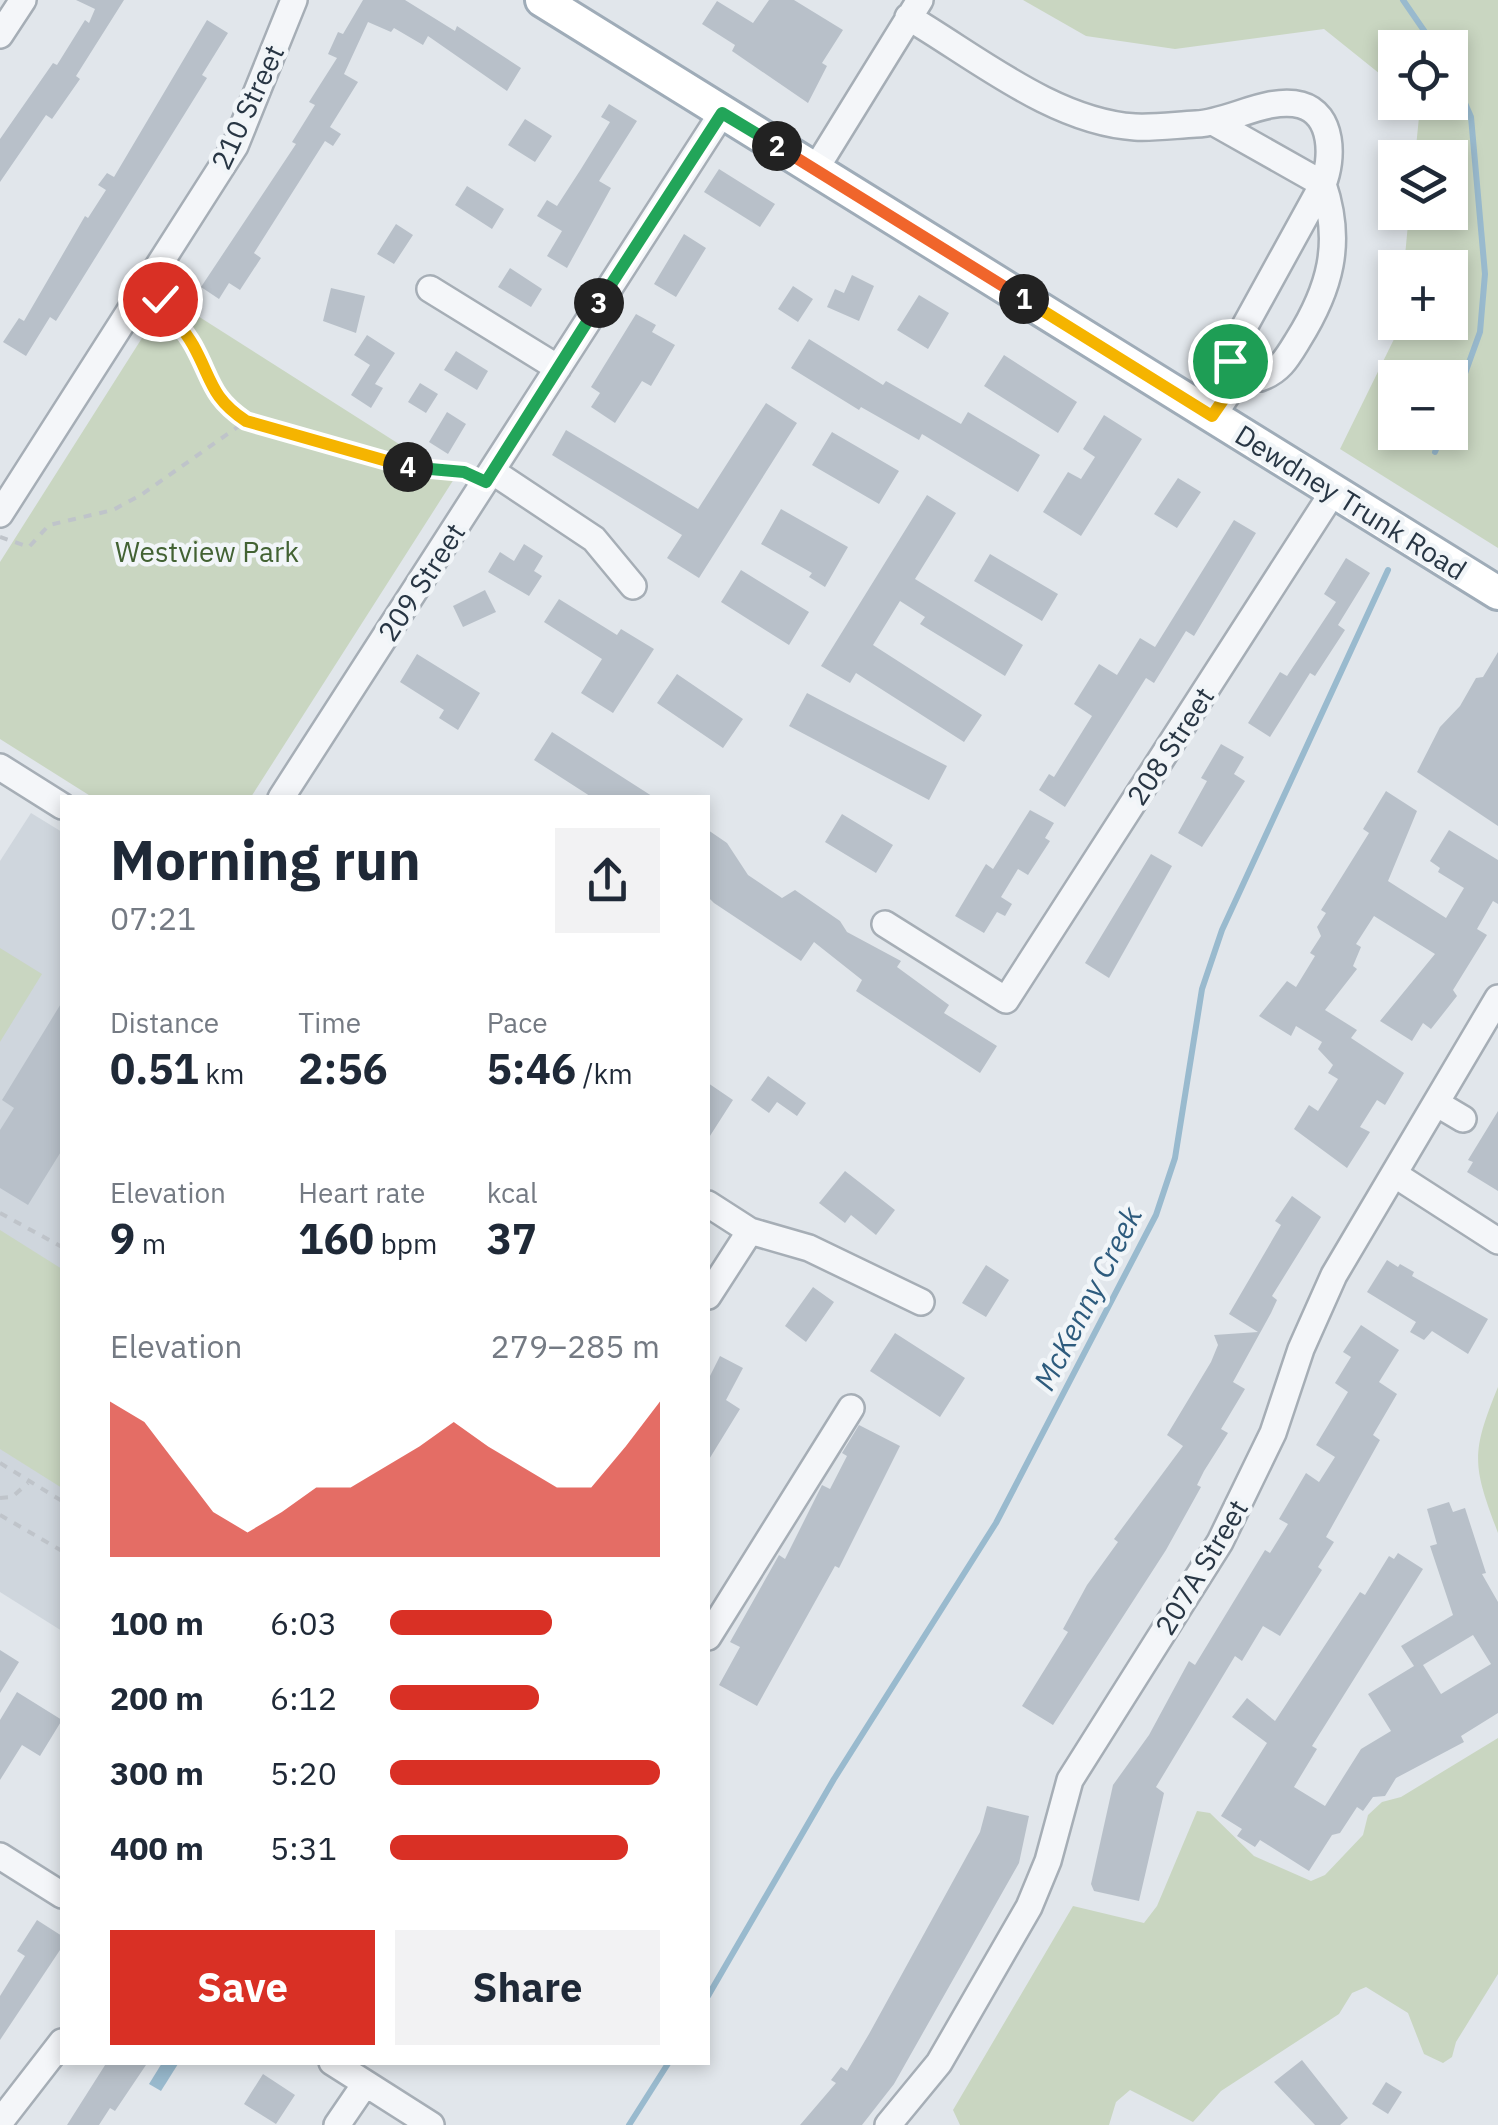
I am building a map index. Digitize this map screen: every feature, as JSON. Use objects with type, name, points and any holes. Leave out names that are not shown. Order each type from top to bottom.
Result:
[{"type":"main road","name":"Dewdney Trunk Road","points":[[542,0],[1498,593]]},
{"type":"street","points":[[0,35],[22,0]]},
{"type":"street","name":"210 Street","points":[[0,514],[9,478],[144,288],[235,146],[294,0]]},
{"type":"street","points":[[815,170],[914,8],[1048,100],[1080,114],[1132,127],[1215,124],[1238,114],[1305,106],[1326,130],[1331,166],[1323,184],[1243,324],[1230,361],[1241,374],[1260,378],[1282,365],[1323,300],[1334,215],[1323,184],[1215,124]]},
{"type":"street","name":"209 Street","points":[[283,795],[722,113]]},
{"type":"street","points":[[430,289],[558,368]]},
{"type":"street","points":[[1212,416],[1241,374]]},
{"type":"street","points":[[489,476],[594,539],[633,586]]},
{"type":"street","name":"208 Street","points":[[885,924],[1006,1000],[1333,492]]},
{"type":"street","points":[[0,768],[60,805]]},
{"type":"street","name":"207A Street","points":[[888,2125],[940,2063],[1029,1907],[1048,1861],[1070,1780],[1220,1542],[1273,1433],[1318,1308],[1498,998]]},
{"type":"street","points":[[1436,1103],[1462,1118]]},
{"type":"street","points":[[1394,1174],[1498,1240]]},
{"type":"street","points":[[710,1205],[750,1230],[808,1248],[921,1302]]},
{"type":"street","points":[[710,1293],[750,1230]]},
{"type":"street","points":[[710,1634],[850,1408]]},
{"type":"street","points":[[0,1856],[60,1894]]},
{"type":"street","points":[[0,2122],[60,2045]]},
{"type":"street","points":[[336,2065],[430,2125]]},
{"type":"street","points":[[337,2125],[365,2084]]},
{"type":"path","points":[[144,288],[160,299],[190,339],[216,396],[246,421],[362,450],[430,472],[489,476]]},
{"type":"path","points":[[0,537],[29,547],[49,524],[113,510],[141,495],[246,421]]},
{"type":"path","points":[[0,1212],[60,1247]]},
{"type":"path","points":[[0,1463],[60,1500]]},
{"type":"path","points":[[0,1498],[12,1497],[30,1482]]},
{"type":"path","points":[[0,1516],[60,1550]]},
{"type":"shaded area","points":[[31,813],[60,831],[60,1630],[0,1592],[0,861]]},
{"type":"green space","points":[[1023,0],[1498,0],[1498,548],[1340,449],[1378,372],[1378,450],[1468,450],[1468,360],[1384,360],[1394,340],[1468,340],[1468,250],[1406,250],[1407,230],[1468,230],[1468,140],[1417,140],[1419,120],[1468,120],[1468,30],[1378,30],[1378,72],[1324,29],[1175,49],[1086,36]]},
{"type":"green space","name":"Westview Park","points":[[168,297],[454,479],[252,795],[89,795],[0,739],[0,562]]},
{"type":"green space","points":[[0,948],[42,974],[0,1042]]},
{"type":"green space","points":[[0,1230],[60,1268],[60,1487],[0,1449]]},
{"type":"green space","points":[[1498,1387],[1498,1533],[1478,1460],[1483,1429]]},
{"type":"green space","points":[[1498,1738],[1498,1974],[1456,2042],[1452,2057],[1443,2063],[1424,2054],[1408,2013],[1366,1987],[1352,1993],[1339,2014],[1221,2091],[1193,2122],[1130,2090],[1116,2102],[1109,2125],[960,2125],[953,2110],[1073,1906],[1144,1923],[1157,1906],[1197,1811],[1210,1813],[1254,1856],[1311,1881],[1325,1875],[1363,1835],[1368,1815],[1382,1802],[1401,1797]]},
{"type":"water","points":[[161,2065],[177,2065],[161,2091],[149,2084]]},
{"type":"building","points":[[76,0],[124,0],[76,76],[80,79],[52,119],[46,115],[0,182],[0,139],[53,63],[57,65],[85,20],[89,23],[95,9]]},
{"type":"building","points":[[363,0],[405,0],[455,31],[457,26],[521,68],[507,91],[428,36],[423,45],[394,28],[391,32],[368,22],[344,74],[358,82],[330,127],[341,134],[333,146],[325,141],[254,253],[261,258],[240,290],[229,283],[219,299],[201,287],[296,144],[292,142],[315,105],[309,102],[337,58],[328,54],[338,32],[343,34]]},
{"type":"building","points":[[769,0],[794,0],[843,30],[822,63],[827,66],[808,103],[732,51],[735,45],[702,24],[717,1],[753,23]]},
{"type":"building","points":[[207,20],[228,33],[202,75],[207,78],[56,321],[50,317],[26,356],[3,342],[19,318],[24,321],[85,216],[88,218],[106,190],[98,185],[107,173],[114,177]]},
{"type":"building","points":[[609,104],[637,121],[599,181],[611,188],[567,268],[547,256],[562,231],[537,216],[547,200],[557,206],[581,169],[610,122],[601,117]]},
{"type":"building","points":[[525,119],[552,136],[535,162],[508,145]]},
{"type":"building","points":[[719,169],[775,204],[760,227],[704,192]]},
{"type":"building","points":[[467,186],[504,209],[492,229],[455,205]]},
{"type":"building","points":[[396,224],[413,235],[394,264],[377,254]]},
{"type":"building","points":[[684,234],[706,248],[676,297],[654,284]]},
{"type":"building","points":[[510,268],[542,289],[531,307],[498,287]]},
{"type":"building","points":[[852,275],[874,286],[859,321],[827,307],[835,289],[844,293]]},
{"type":"building","points":[[793,286],[813,299],[798,322],[778,309]]},
{"type":"building","points":[[331,288],[365,296],[356,333],[323,321]]},
{"type":"building","points":[[919,295],[949,313],[928,349],[897,330]]},
{"type":"building","points":[[636,314],[656,325],[652,332],[675,345],[651,386],[642,381],[615,423],[591,407],[600,393],[591,387]]},
{"type":"building","points":[[367,335],[395,353],[375,384],[383,388],[371,408],[351,395],[370,365],[354,355]]},
{"type":"building","points":[[809,339],[883,385],[886,381],[961,424],[968,412],[1040,455],[1018,492],[922,434],[919,440],[861,407],[859,410],[791,368]]},
{"type":"building","points":[[456,351],[488,371],[477,390],[444,370]]},
{"type":"building","points":[[1004,355],[1077,402],[1058,433],[984,386]]},
{"type":"building","points":[[420,383],[438,394],[426,413],[408,402]]},
{"type":"building","points":[[766,403],[797,423],[699,578],[667,558],[682,535],[552,455],[566,430],[698,509]]},
{"type":"building","points":[[447,412],[466,424],[448,454],[429,442]]},
{"type":"building","points":[[1104,415],[1142,439],[1081,536],[1043,512],[1068,472],[1081,479],[1095,457],[1083,449]]},
{"type":"building","points":[[832,432],[899,471],[879,504],[812,465]]},
{"type":"building","points":[[1178,478],[1201,492],[1177,528],[1154,514]]},
{"type":"building","points":[[927,495],[956,513],[915,579],[1023,645],[1005,676],[920,624],[925,617],[900,601],[873,645],[982,715],[964,742],[856,673],[850,683],[821,666]]},
{"type":"building","points":[[781,509],[848,547],[825,587],[809,577],[812,573],[761,544]]},
{"type":"building","points":[[1234,520],[1256,533],[1194,636],[1186,631],[1154,683],[1146,678],[1065,807],[1039,790],[1049,774],[1054,777],[1092,716],[1074,704],[1099,664],[1117,675],[1140,638],[1155,647]]},
{"type":"building","points":[[524,544],[543,556],[534,571],[542,576],[529,596],[488,572],[500,552],[514,561]]},
{"type":"building","points":[[990,554],[1058,594],[1042,621],[974,581]]},
{"type":"building","points":[[1346,558],[1370,573],[1338,625],[1345,630],[1315,676],[1310,673],[1270,737],[1248,723],[1280,672],[1287,676],[1336,602],[1324,594]]},
{"type":"building","points":[[741,570],[809,612],[789,645],[721,602]]},
{"type":"building","points":[[485,590],[496,612],[463,627],[453,606]]},
{"type":"building","points":[[559,599],[617,635],[621,629],[654,649],[613,713],[581,693],[602,659],[544,622]]},
{"type":"building","points":[[1498,652],[1498,826],[1417,772],[1440,727],[1460,706],[1476,678],[1483,677]]},
{"type":"building","points":[[417,654],[480,693],[458,730],[439,718],[444,710],[400,682]]},
{"type":"building","points":[[677,674],[743,719],[723,748],[657,703]]},
{"type":"building","points":[[807,693],[947,766],[929,800],[789,726]]},
{"type":"building","points":[[552,732],[650,795],[588,795],[534,760]]},
{"type":"building","points":[[1221,744],[1244,757],[1234,774],[1245,781],[1202,847],[1178,833],[1207,781],[1201,778]]},
{"type":"building","points":[[1386,791],[1417,811],[1388,881],[1446,918],[1464,888],[1438,872],[1440,868],[1430,861],[1449,830],[1498,860],[1498,904],[1493,901],[1477,929],[1487,935],[1453,990],[1457,996],[1431,1029],[1423,1023],[1412,1041],[1380,1021],[1435,954],[1374,916],[1356,944],[1361,947],[1353,966],[1357,969],[1325,1010],[1357,1030],[1351,1038],[1404,1073],[1385,1105],[1377,1100],[1360,1127],[1370,1132],[1347,1168],[1294,1129],[1309,1105],[1318,1111],[1338,1079],[1328,1073],[1333,1065],[1318,1049],[1322,1042],[1296,1026],[1291,1036],[1259,1016],[1287,981],[1296,987],[1315,956],[1310,953],[1321,936],[1317,927],[1326,913],[1321,910],[1369,833],[1363,829]]},
{"type":"building","points":[[1030,810],[1054,823],[1045,838],[1050,841],[1028,875],[1018,869],[1001,897],[1012,904],[1005,916],[997,912],[984,933],[955,916],[986,864],[993,869]]},
{"type":"building","points":[[842,814],[893,845],[876,873],[825,842]]},
{"type":"building","points":[[710,831],[727,843],[748,875],[782,898],[795,890],[840,921],[847,932],[901,961],[897,967],[949,1005],[944,1013],[997,1046],[980,1073],[856,991],[862,980],[814,942],[801,961],[710,899]]},
{"type":"building","points":[[1151,854],[1172,866],[1109,978],[1085,963]]},
{"type":"building","points":[[60,1005],[60,1153],[28,1205],[0,1188],[0,1130],[14,1108],[2,1100]]},
{"type":"building","points":[[768,1076],[806,1103],[797,1116],[777,1102],[769,1113],[751,1100]]},
{"type":"building","points":[[710,1084],[733,1100],[710,1136]]},
{"type":"building","points":[[1498,1111],[1498,1191],[1467,1172],[1473,1162],[1468,1160]]},
{"type":"building","points":[[845,1171],[895,1210],[876,1235],[851,1215],[845,1223],[819,1203]]},
{"type":"building","points":[[1292,1196],[1321,1217],[1272,1296],[1277,1300],[1233,1382],[1245,1389],[1221,1429],[1228,1433],[1204,1471],[1197,1485],[1201,1487],[1166,1550],[1053,1725],[1022,1706],[1068,1632],[1063,1629],[1087,1585],[1118,1542],[1114,1539],[1183,1446],[1167,1435],[1211,1362],[1218,1345],[1214,1335],[1258,1332],[1229,1314],[1281,1225],[1275,1221]]},
{"type":"building","points":[[1387,1260],[1414,1272],[1412,1276],[1488,1319],[1468,1354],[1432,1331],[1424,1340],[1410,1332],[1416,1322],[1367,1292]]},
{"type":"building","points":[[986,1265],[1009,1280],[986,1317],[962,1303]]},
{"type":"building","points":[[813,1287],[834,1302],[806,1342],[785,1326]]},
{"type":"building","points":[[1361,1325],[1399,1350],[1379,1382],[1397,1394],[1373,1435],[1380,1440],[1326,1537],[1334,1542],[1318,1567],[1322,1570],[1280,1636],[1263,1626],[1242,1661],[1235,1656],[1156,1787],[1164,1793],[1139,1901],[1094,1891],[1091,1884],[1113,1785],[1149,1735],[1189,1661],[1195,1665],[1265,1550],[1270,1553],[1288,1524],[1279,1519],[1306,1473],[1319,1482],[1335,1457],[1316,1445],[1348,1392],[1335,1383],[1351,1357],[1343,1352]]},
{"type":"building","points":[[895,1333],[965,1378],[940,1417],[870,1371]]},
{"type":"building","points":[[720,1356],[743,1368],[726,1400],[740,1409],[710,1458],[710,1376]]},
{"type":"building","points":[[859,1425],[900,1446],[839,1568],[835,1566],[757,1706],[719,1685],[740,1647],[730,1642],[779,1555],[785,1559],[822,1485],[830,1489],[847,1456],[842,1453]]},
{"type":"building","points":[[1449,1502],[1453,1512],[1465,1508],[1486,1573],[1482,1574],[1498,1602],[1498,1713],[1461,1736],[1464,1742],[1396,1778],[1385,1796],[1373,1797],[1363,1811],[1357,1807],[1340,1833],[1332,1835],[1309,1871],[1260,1840],[1255,1847],[1237,1836],[1242,1829],[1221,1816],[1267,1743],[1232,1717],[1247,1698],[1275,1721],[1360,1592],[1365,1595],[1389,1556],[1394,1559],[1398,1553],[1423,1569],[1312,1746],[1317,1749],[1294,1787],[1325,1806],[1361,1749],[1391,1731],[1368,1694],[1414,1666],[1401,1646],[1453,1615],[1430,1546],[1437,1544],[1427,1509]],"holes":[[[1473,1635],[1491,1664],[1441,1694],[1423,1665]]]},
{"type":"building","points":[[0,1650],[19,1662],[0,1693]]},
{"type":"building","points":[[17,1692],[60,1719],[60,1723],[40,1756],[22,1745],[0,1780],[0,1720]]},
{"type":"building","points":[[987,1806],[1029,1816],[1019,1863],[894,2084],[862,2125],[800,2125],[836,2083],[831,2080],[841,2067],[847,2071],[869,2034],[980,1832]]},
{"type":"building","points":[[37,1920],[60,1935],[60,1950],[0,2040],[0,1996],[25,1956],[17,1951]]},
{"type":"building","points":[[1302,2060],[1348,2118],[1340,2125],[1315,2125],[1274,2082]]},
{"type":"building","points":[[105,2065],[146,2065],[115,2111],[110,2108],[99,2125],[67,2125]]},
{"type":"building","points":[[263,2074],[295,2095],[276,2124],[244,2104]]},
{"type":"building","points":[[1386,2082],[1402,2092],[1388,2114],[1372,2104]]},
{"type":"waterway","name":"McKenny Creek","points":[[1403,0],[1424,30]]},
{"type":"waterway","name":"McKenny Creek","points":[[1468,110],[1485,274],[1480,332],[1468,365]]},
{"type":"waterway","name":"McKenny Creek","points":[[710,1993],[834,1779],[996,1523],[1156,1215],[1175,1158],[1202,989],[1222,930],[1388,570]]},
{"type":"waterway","name":"McKenny Creek","points":[[629,2125],[667,2065]]},
{"type":"route","points":[[160,299],[190,339],[208,385],[246,421],[362,450],[400,465],[430,472],[464,472],[486,482],[722,113],[1212,416],[1241,374],[1230,361]]}]
